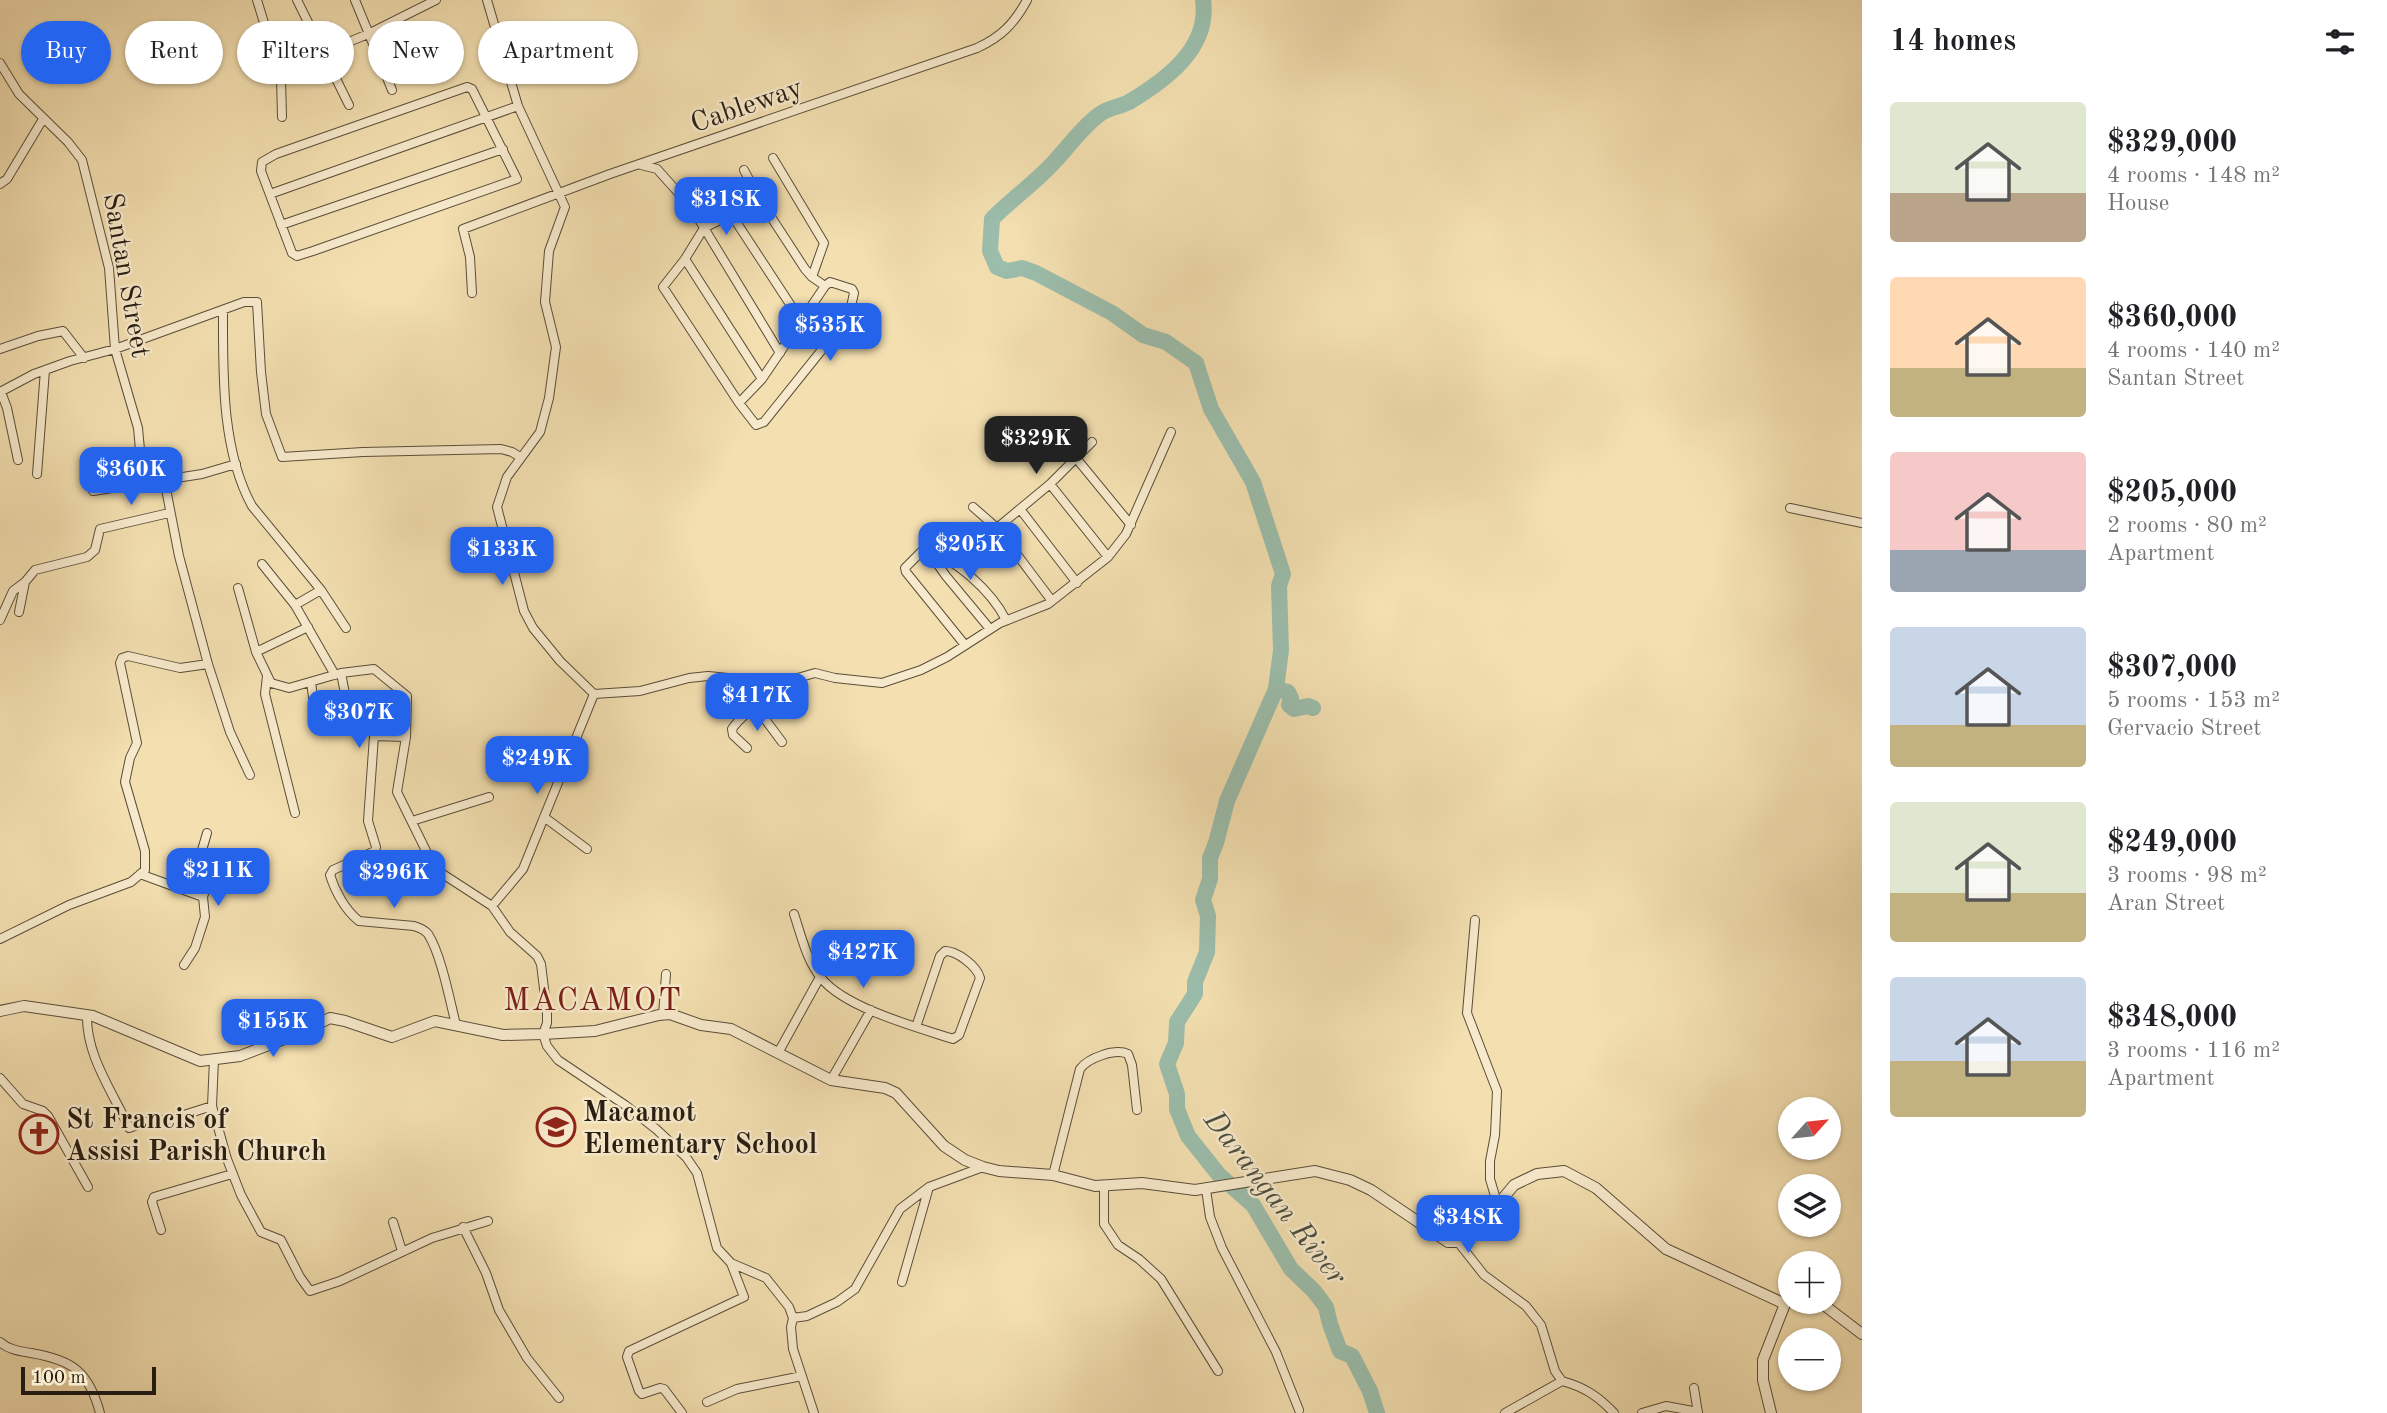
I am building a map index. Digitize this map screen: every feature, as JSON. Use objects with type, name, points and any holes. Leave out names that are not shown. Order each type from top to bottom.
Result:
[{"type":"street","points":[[257,0],[281,78],[282,117]]},
{"type":"street","points":[[297,0],[307,21]]},
{"type":"street","points":[[354,40],[368,34],[355,0]]},
{"type":"street","points":[[394,21],[436,0]]},
{"type":"street","points":[[487,0],[518,106],[561,193],[565,207],[549,251],[545,302],[556,347],[549,398],[540,432],[507,477],[497,508],[524,611],[533,628],[560,661],[594,694],[640,691],[689,678],[708,676],[728,678],[755,688],[815,673],[882,683],[921,670],[1006,620],[1052,601],[1108,556],[1131,525],[1171,432]]},
{"type":"street","name":"Cableway","points":[[471,293],[470,257],[463,229],[976,48],[997,39],[1027,0]]},
{"type":"street","name":"Santan Street","points":[[0,63],[19,94],[68,142],[82,160],[109,268],[115,349],[138,428],[143,482]]},
{"type":"street","points":[[338,84],[349,105]]},
{"type":"street","points":[[389,84],[392,90]]},
{"type":"street","points":[[467,87],[472,89],[487,117],[516,176],[514,181],[295,255],[281,225],[260,165],[267,158],[467,87]]},
{"type":"street","points":[[270,194],[518,106]]},
{"type":"street","points":[[0,184],[7,178],[43,119]]},
{"type":"street","points":[[281,225],[503,149]]},
{"type":"street","points":[[773,158],[824,243],[812,277]]},
{"type":"street","points":[[639,165],[657,169],[684,198],[780,353]]},
{"type":"street","points":[[744,170],[760,200],[812,277],[825,286]]},
{"type":"street","points":[[739,403],[762,379],[825,286],[830,282],[852,289],[849,316],[764,422],[756,425],[739,403],[663,287],[685,260],[704,228],[760,200]]},
{"type":"street","points":[[731,214],[801,321]]},
{"type":"street","points":[[685,260],[762,379]]},
{"type":"street","points":[[18,460],[8,408],[1,392],[45,370],[115,349],[244,302],[257,302],[261,372],[267,414],[282,457],[501,449],[520,457]]},
{"type":"street","points":[[223,310],[225,405],[244,493],[321,590],[346,628]]},
{"type":"street","points":[[0,349],[63,331],[83,358]]},
{"type":"street","points":[[37,474],[45,370]]},
{"type":"street","points":[[997,528],[1050,484],[1092,442]]},
{"type":"street","points":[[1076,458],[1131,525]]},
{"type":"street","points":[[161,463],[169,513],[208,664],[230,733],[250,775]]},
{"type":"street","points":[[93,491],[202,474],[236,464]]},
{"type":"street","points":[[1050,484],[1108,556]]},
{"type":"street","points":[[973,507],[997,528],[1052,601]]},
{"type":"street","points":[[1790,508],[1862,523]]},
{"type":"street","points":[[1020,509],[1077,583]]},
{"type":"street","points":[[0,620],[13,591],[35,570],[87,557],[95,550],[100,530],[169,513]]},
{"type":"street","points":[[965,645],[906,572],[905,568],[923,550],[928,550],[969,574],[1002,611],[1006,620]]},
{"type":"street","points":[[928,550],[990,629]]},
{"type":"street","points":[[262,564],[295,605],[338,674],[352,730]]},
{"type":"street","points":[[19,612],[25,582]]},
{"type":"street","points":[[238,588],[256,652],[271,683],[289,688],[338,674],[374,669],[407,696],[406,737],[397,792],[435,869],[492,906],[510,932],[537,956],[541,964],[548,1013],[543,1034],[547,1046],[558,1060],[656,1129],[686,1157],[697,1173],[717,1248],[731,1263],[744,1297],[629,1351],[627,1357],[639,1391],[642,1394],[664,1389],[682,1413]]},
{"type":"street","points":[[295,605],[321,590]]},
{"type":"street","points":[[256,652],[308,627]]},
{"type":"street","points":[[0,939],[69,905],[131,882],[145,870],[145,851],[125,782],[130,758],[137,743],[120,663],[122,658],[128,656],[180,668],[208,664]]},
{"type":"street","points":[[267,676],[265,694],[295,813]]},
{"type":"street","points":[[311,682],[317,727]]},
{"type":"street","points":[[747,748],[733,735],[732,729],[756,707],[766,687]]},
{"type":"street","points":[[492,906],[523,869],[594,694]]},
{"type":"street","points":[[756,707],[782,741]]},
{"type":"street","points":[[406,737],[374,736],[368,821],[376,847],[374,851],[333,870],[330,875],[340,898],[359,921],[414,926],[428,934],[456,1025]]},
{"type":"street","points":[[412,821],[489,797]]},
{"type":"street","points":[[544,817],[587,849]]},
{"type":"street","points":[[184,965],[195,948],[205,917],[203,897],[206,887],[200,857],[207,833]]},
{"type":"street","points":[[140,874],[203,897]]},
{"type":"street","points":[[794,914],[820,977],[840,994],[871,1010],[916,1027],[953,1039],[959,1035],[980,978],[977,970],[952,951],[945,951],[940,956],[916,1027]]},
{"type":"street","points":[[1475,920],[1467,1013],[1497,1091],[1490,1179],[1498,1206]]},
{"type":"street","points":[[663,1014],[666,974]]},
{"type":"street","points":[[778,1053],[820,977]]},
{"type":"street","points":[[0,1011],[24,1006],[87,1015],[200,1061],[240,1056],[300,1033],[330,1018],[392,1037],[435,1021],[503,1035],[543,1034],[595,1031],[670,1014],[701,1025],[731,1029],[831,1080],[885,1088],[896,1093],[944,1146],[965,1160],[999,1171],[1053,1175],[1095,1186],[1142,1183],[1195,1190],[1276,1175],[1315,1171],[1350,1180],[1371,1190],[1448,1242],[1458,1242],[1470,1238],[1514,1185],[1537,1174],[1564,1171],[1596,1188],[1666,1249],[1778,1299]]},
{"type":"street","points":[[831,1080],[871,1010]]},
{"type":"street","points":[[87,1015],[86,1030],[92,1053],[130,1128],[156,1119],[165,1121],[212,1106]]},
{"type":"street","points":[[1053,1175],[1080,1069],[1084,1063],[1099,1056],[1122,1051],[1128,1054],[1138,1110]]},
{"type":"street","points":[[214,1059],[212,1106],[232,1174],[261,1232],[281,1240],[300,1278],[310,1291],[316,1291],[402,1251],[463,1227],[488,1221]]},
{"type":"street","points":[[0,1078],[23,1104],[43,1111],[48,1116],[88,1187]]},
{"type":"street","points":[[793,1318],[807,1316],[837,1302],[855,1289],[900,1209],[929,1187],[983,1167]]},
{"type":"street","points":[[160,1230],[152,1202],[154,1197],[232,1174]]},
{"type":"street","points":[[1104,1185],[1104,1224],[1118,1245],[1161,1279],[1218,1371]]},
{"type":"street","points":[[902,1282],[929,1187]]},
{"type":"street","points":[[1210,1188],[1210,1217],[1222,1248],[1276,1352],[1299,1410]]},
{"type":"street","points":[[393,1222],[402,1251]]},
{"type":"street","points":[[463,1227],[486,1273],[499,1310],[527,1358],[559,1398]]},
{"type":"street","points":[[1458,1242],[1484,1275],[1526,1306],[1542,1325],[1555,1371],[1562,1381],[1581,1386],[1597,1396],[1614,1413]]},
{"type":"street","points":[[731,1263],[766,1278],[784,1299],[793,1318],[793,1349],[814,1413]]},
{"type":"street","points":[[1771,1413],[1763,1380],[1762,1360],[1783,1314]]},
{"type":"street","points":[[1836,1314],[1862,1334]]},
{"type":"street","points":[[0,1342],[14,1350],[65,1361],[78,1370],[90,1382],[100,1413]]},
{"type":"street","points":[[707,1402],[737,1390],[802,1376]]},
{"type":"street","points":[[1505,1413],[1562,1381]]},
{"type":"street","points":[[1642,1413],[1666,1406],[1698,1412],[1693,1388]]},
{"type":"green space","points":[[730,182],[738,201],[706,214],[698,195]]},
{"type":"waterway","name":"Darangan River","points":[[1203,0],[1200,33],[1182,61],[1157,84],[1126,104],[1103,112],[1087,125],[1048,169],[992,219],[990,251],[997,267],[1007,271],[1022,268],[1036,273],[1112,313],[1143,335],[1166,342],[1196,363],[1211,409],[1253,482],[1283,574],[1279,586],[1281,650],[1276,689],[1288,692],[1291,698],[1289,705],[1294,709],[1308,706],[1313,708]]},
{"type":"waterway","name":"Darangan River","points":[[1276,689],[1227,801],[1210,858],[1210,879],[1203,900],[1208,916],[1207,952],[1195,982],[1195,994],[1177,1022],[1176,1043],[1167,1064],[1177,1094],[1177,1109],[1188,1136],[1219,1175],[1253,1205],[1291,1269],[1326,1307],[1340,1351],[1352,1356],[1370,1391],[1377,1413]]},
{"type":"place","name":"Macamot Elementary School","points":[[556,1127]]},
{"type":"place","name":"St Francis of Assisi Parish Church","points":[[39,1134]]},
{"type":"district","name":"MACAMOT","points":[[593,999]]}]
